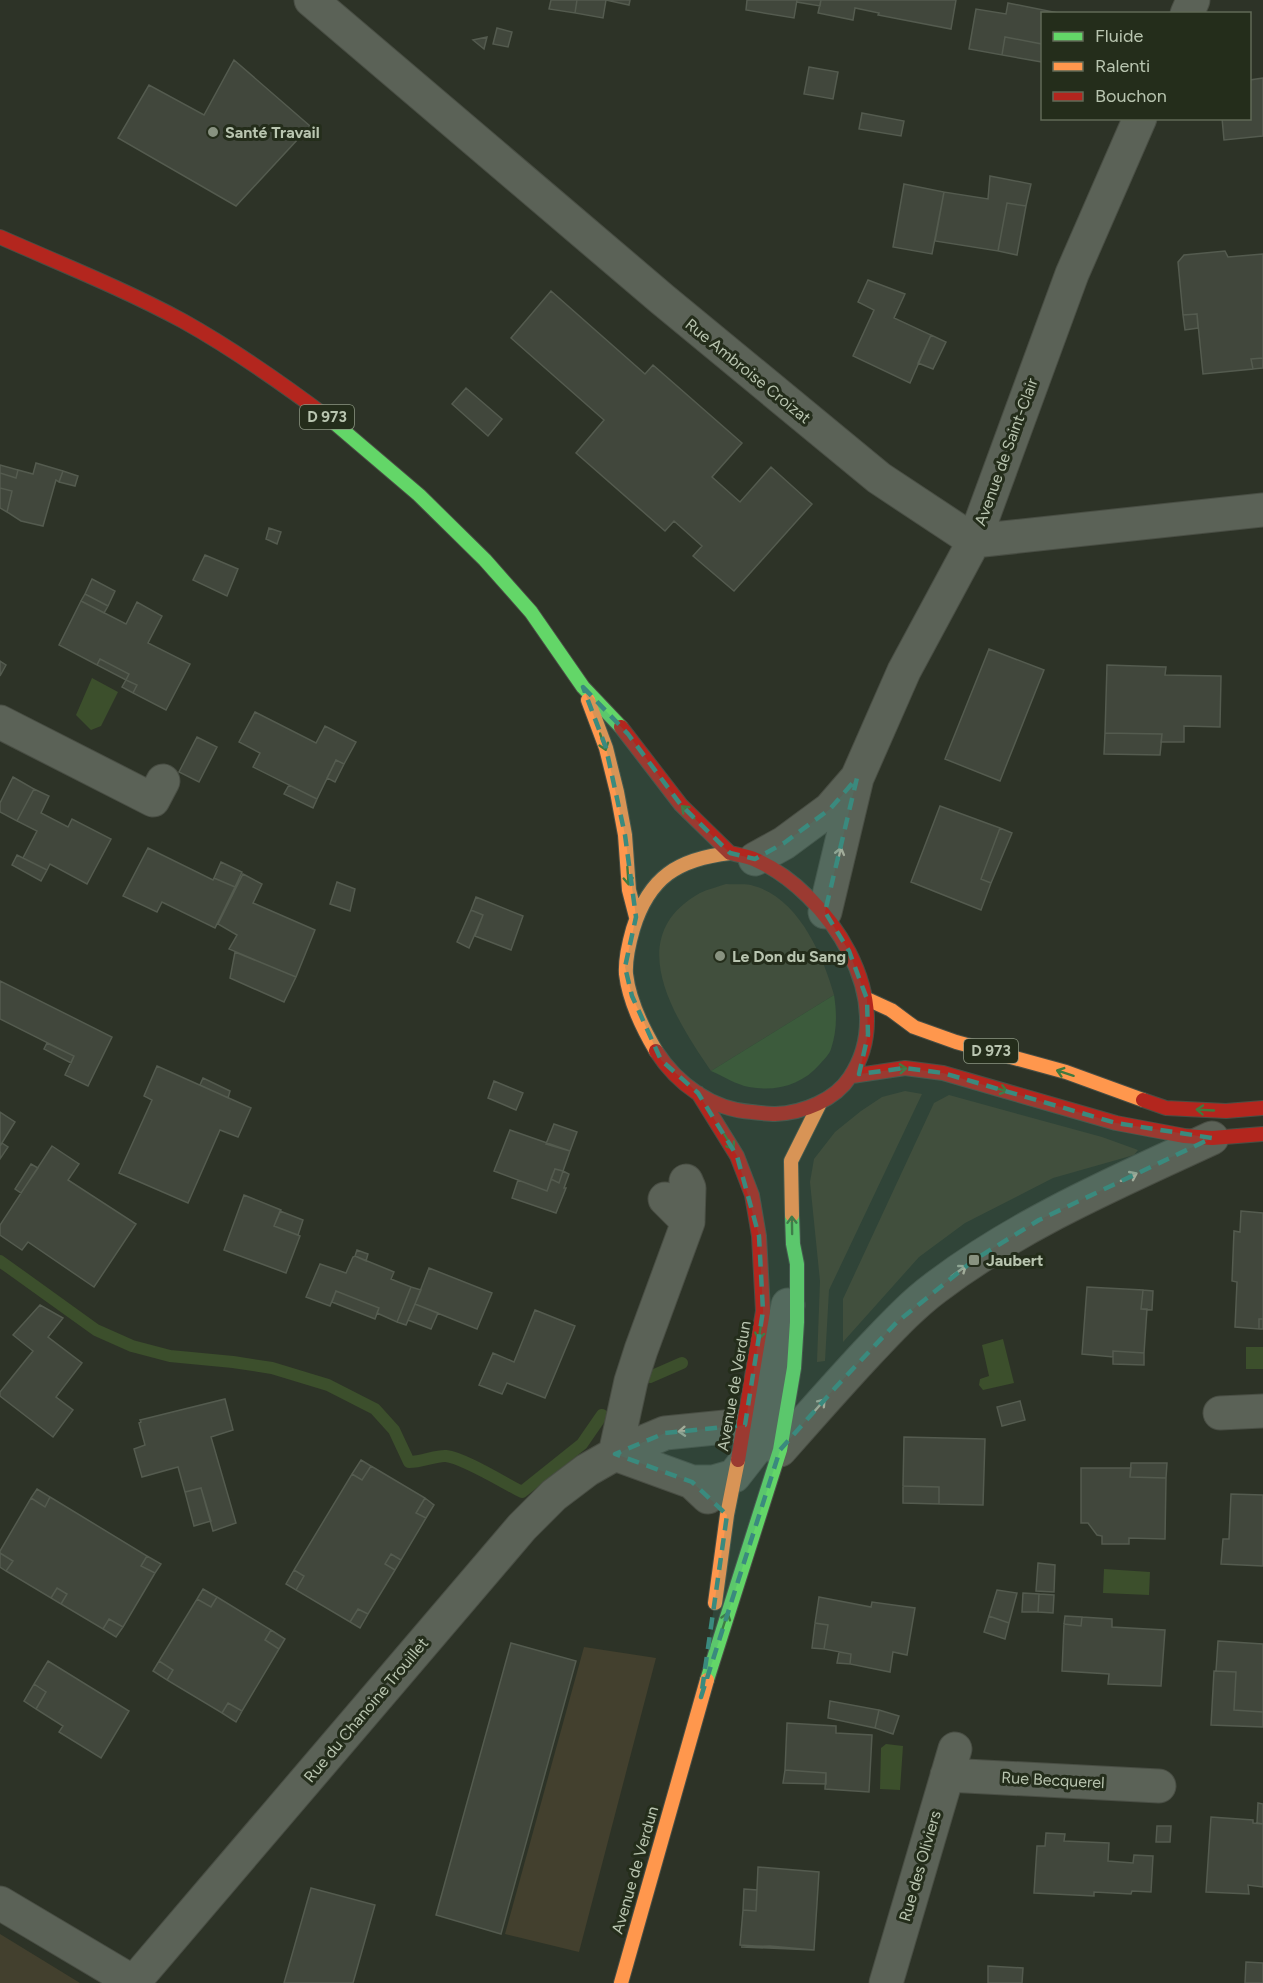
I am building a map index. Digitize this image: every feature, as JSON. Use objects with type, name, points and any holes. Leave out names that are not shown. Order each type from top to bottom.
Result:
[{"type":"main road","name":"D 973","points":[[0,237],[83,273],[182,321],[271,375],[332,421],[419,495],[485,560],[531,612],[583,687],[628,734],[681,804],[743,856]]},
{"type":"main road","name":"D 973","points":[[583,687],[606,748],[617,792],[625,835],[629,890],[636,916]]},
{"type":"main road","points":[[706,855],[743,856],[785,876],[825,912],[849,951],[867,999],[868,1035],[864,1056],[852,1076],[839,1091],[819,1105],[776,1114],[731,1110],[698,1093],[680,1079],[661,1059],[645,1028],[632,996],[625,967],[636,916],[646,895],[657,881],[683,863],[706,855]]},
{"type":"main road","name":"D 973","points":[[867,999],[891,1010],[914,1027],[956,1042],[1066,1072],[1166,1108],[1226,1111],[1263,1108]]},
{"type":"main road","name":"D 973","points":[[852,1076],[905,1068],[943,1073],[1116,1123],[1185,1136],[1212,1138],[1263,1134]]},
{"type":"main road","name":"Avenue de Verdun","points":[[698,1093],[738,1156],[752,1195],[759,1236],[763,1311],[745,1425],[734,1476],[701,1697]]},
{"type":"main road","name":"Avenue de Verdun","points":[[621,1983],[701,1697],[780,1450],[794,1368],[797,1322],[797,1264],[792,1244],[791,1161],[819,1105]]},
{"type":"street","name":"Rue Ambroise Croizat","points":[[311,0],[662,299],[869,470],[974,541]]},
{"type":"street","name":"Avenue de Saint-Clair","points":[[825,912],[857,778],[904,670],[974,541],[1072,274],[1139,120]]},
{"type":"street","points":[[974,541],[1263,510]]},
{"type":"street","points":[[0,722],[153,800],[163,781]]},
{"type":"street","name":"Avenue de Saint-Clair","points":[[743,856],[784,843],[830,809],[857,778]]},
{"type":"street","points":[[780,1450],[897,1322],[942,1283],[974,1260],[1039,1220],[1212,1138]]},
{"type":"street","points":[[675,1190],[688,1222],[641,1350],[615,1454],[692,1482],[713,1482],[734,1476],[759,1444],[797,1264]]},
{"type":"street","points":[[1220,1413],[1263,1411]]},
{"type":"street","name":"Rue du Chanoine Trouillet","points":[[133,1982],[522,1527],[554,1495],[587,1470],[615,1454],[665,1433],[745,1425]]},
{"type":"street","points":[[692,1482],[728,1515]]},
{"type":"street","name":"Rue Becquerel","points":[[951,1762],[1159,1786]]},
{"type":"street","name":"Rue des Oliviers","points":[[886,1983],[951,1762]]},
{"type":"street","points":[[0,1903],[133,1982]]},
{"type":"highlighted area","points":[[583,687],[628,734],[681,805],[730,853],[755,859],[784,843],[830,809],[857,778],[825,912],[849,951],[867,999],[868,1035],[859,1074],[905,1068],[943,1073],[1116,1123],[1212,1138],[1039,1220],[974,1260],[897,1322],[835,1388],[780,1450],[701,1697],[727,1515],[692,1482],[615,1454],[665,1433],[745,1425],[763,1311],[759,1236],[737,1156],[698,1093],[661,1060],[632,996],[625,967],[636,917],[625,835],[606,748]]},
{"type":"shaded area","points":[[92,678],[118,692],[101,726],[91,730],[76,715]]},
{"type":"shaded area","points":[[726,884],[754,886],[770,892],[784,902],[796,915],[815,946],[834,995],[711,1071],[683,1027],[671,1003],[662,979],[659,955],[663,932],[676,911],[700,893]]},
{"type":"shaded area","points":[[834,995],[836,1022],[831,1049],[813,1071],[797,1082],[779,1087],[749,1087],[711,1071]]},
{"type":"shaded area","points":[[905,1091],[922,1094],[829,1290],[825,1361],[817,1362],[820,1281],[810,1182],[814,1159],[835,1132],[861,1111],[882,1097]]},
{"type":"shaded area","points":[[949,1095],[1102,1137],[1138,1150],[1134,1155],[1053,1178],[965,1223],[919,1257],[843,1342],[843,1299],[934,1103]]},
{"type":"shaded area","points":[[1003,1339],[1014,1383],[983,1390],[979,1385],[980,1379],[989,1376],[982,1345]]},
{"type":"shaded area","points":[[1246,1347],[1263,1347],[1263,1369],[1246,1369]]},
{"type":"shaded area","points":[[1104,1569],[1150,1572],[1149,1595],[1103,1593]]},
{"type":"shaded area","points":[[584,1647],[656,1658],[579,1952],[505,1934]]},
{"type":"shaded area","points":[[886,1744],[903,1746],[900,1790],[880,1789],[881,1748]]},
{"type":"shaded area","points":[[0,1934],[80,1983],[0,1983]]},
{"type":"building","points":[[551,0],[577,0],[575,13],[549,9]]},
{"type":"building","points":[[577,0],[606,0],[603,18],[575,13]]},
{"type":"building","points":[[606,0],[630,0],[629,5]]},
{"type":"building","points":[[747,0],[797,0],[794,18],[746,10]]},
{"type":"building","points":[[797,0],[821,0],[820,6],[797,2]]},
{"type":"building","points":[[821,0],[956,0],[951,29],[878,15],[879,13],[855,8],[853,20],[818,13]]},
{"type":"building","points":[[1008,3],[1053,12],[1041,12],[1041,44],[1005,37],[1002,55],[969,49],[976,9],[1006,14]]},
{"type":"building","points":[[497,28],[512,32],[508,47],[493,44]]},
{"type":"building","points":[[487,37],[484,49],[473,40]]},
{"type":"building","points":[[1005,37],[1041,44],[1041,62],[1002,55]]},
{"type":"building","name":"Santé Travail","points":[[234,60],[310,126],[236,206],[118,138],[149,85],[204,115]]},
{"type":"building","points":[[809,67],[838,72],[833,99],[804,94]]},
{"type":"building","points":[[1263,78],[1263,136],[1224,140],[1222,120],[1251,120],[1251,80]]},
{"type":"building","points":[[862,113],[904,121],[901,136],[859,129]]},
{"type":"building","points":[[990,176],[1031,184],[1026,206],[1007,203],[998,251],[935,241],[944,192],[988,199]]},
{"type":"building","points":[[904,184],[944,192],[932,254],[893,247]]},
{"type":"building","points":[[1007,203],[1026,206],[1017,255],[998,251]]},
{"type":"building","points":[[1225,251],[1228,257],[1263,254],[1263,358],[1251,359],[1253,369],[1203,374],[1197,314],[1183,315],[1178,262],[1184,255]]},
{"type":"building","points":[[868,280],[905,294],[894,318],[931,335],[910,383],[853,356],[874,310],[858,302]]},
{"type":"building","points":[[551,291],[645,374],[653,365],[742,443],[712,477],[740,502],[771,467],[812,504],[734,591],[693,556],[702,546],[674,521],[665,531],[576,453],[604,420],[511,338]]},
{"type":"building","points":[[1197,314],[1198,328],[1185,330],[1183,315]]},
{"type":"building","points":[[931,335],[946,342],[933,369],[918,363]]},
{"type":"building","points":[[1263,358],[1263,368],[1253,369],[1251,359]]},
{"type":"building","points":[[466,388],[502,419],[488,436],[452,404]]},
{"type":"building","points":[[36,463],[63,471],[59,482],[56,480],[43,526],[21,521],[7,512],[12,491],[0,488],[0,473],[16,478],[18,470],[33,474]]},
{"type":"building","points":[[0,465],[18,470],[16,478],[0,473]]},
{"type":"building","points":[[63,471],[78,476],[75,486],[59,482]]},
{"type":"building","points":[[0,488],[12,491],[7,512],[0,508]]},
{"type":"building","points":[[269,528],[281,532],[277,544],[266,539]]},
{"type":"building","points":[[205,555],[238,569],[227,596],[193,580]]},
{"type":"building","points":[[92,579],[115,591],[108,606],[85,594]]},
{"type":"building","points":[[85,594],[108,606],[104,613],[81,601]]},
{"type":"building","points":[[81,601],[126,624],[137,602],[162,616],[148,643],[190,664],[166,710],[133,693],[137,685],[126,680],[129,674],[100,659],[97,665],[59,645]]},
{"type":"building","points":[[989,649],[1044,670],[1000,781],[945,759]]},
{"type":"building","points":[[100,659],[129,674],[126,680],[97,665]]},
{"type":"building","points":[[0,661],[6,665],[0,676]]},
{"type":"building","points":[[1107,665],[1166,667],[1165,675],[1221,676],[1220,727],[1184,726],[1184,742],[1161,742],[1162,734],[1105,733]]},
{"type":"building","points":[[126,680],[137,685],[133,693],[122,687]]},
{"type":"building","points":[[255,712],[316,743],[325,726],[356,742],[344,764],[336,760],[317,799],[253,767],[260,753],[239,742]]},
{"type":"building","points":[[1105,733],[1162,734],[1160,755],[1104,754]]},
{"type":"building","points":[[197,737],[217,747],[199,782],[179,772]]},
{"type":"building","points":[[336,760],[344,764],[335,782],[327,778]]},
{"type":"building","points":[[13,777],[34,789],[17,821],[0,812],[0,803]]},
{"type":"building","points":[[289,785],[317,799],[313,808],[284,794]]},
{"type":"building","points":[[34,789],[49,796],[41,813],[68,827],[72,819],[111,839],[87,884],[50,864],[47,870],[23,858],[37,831],[17,821]]},
{"type":"building","points":[[940,806],[1000,828],[981,879],[991,883],[981,910],[911,882]]},
{"type":"building","points":[[1000,828],[1012,833],[991,883],[981,879]]},
{"type":"building","points":[[148,848],[213,880],[214,878],[235,887],[215,928],[162,902],[157,912],[123,896]]},
{"type":"building","points":[[17,855],[47,870],[41,881],[12,865]]},
{"type":"building","points":[[221,862],[242,872],[235,887],[214,878]]},
{"type":"building","points":[[243,874],[262,884],[253,903],[315,930],[296,977],[229,949],[237,935],[218,924]]},
{"type":"building","points":[[337,882],[355,889],[350,911],[330,904]]},
{"type":"building","points":[[476,897],[523,916],[511,950],[475,936],[483,915],[471,910]]},
{"type":"building","points":[[471,910],[483,915],[469,948],[457,942]]},
{"type":"building","points":[[235,952],[296,977],[284,1002],[230,978]]},
{"type":"building","points":[[0,981],[112,1037],[88,1086],[65,1075],[74,1056],[0,1019]]},
{"type":"building","points":[[47,1043],[74,1056],[71,1063],[44,1049]]},
{"type":"building","points":[[157,1066],[251,1108],[238,1137],[220,1130],[188,1203],[119,1173],[152,1100],[144,1096]]},
{"type":"building","points":[[203,1078],[230,1091],[228,1098],[200,1085]]},
{"type":"building","points":[[494,1081],[523,1093],[516,1110],[488,1098]]},
{"type":"building","points":[[0,1112],[15,1122],[0,1146]]},
{"type":"building","points":[[554,1124],[577,1132],[570,1151],[546,1144]]},
{"type":"building","points":[[510,1130],[570,1151],[563,1171],[555,1169],[547,1191],[494,1171]]},
{"type":"building","points":[[2,1143],[8,1147],[0,1159],[0,1146]]},
{"type":"building","points":[[52,1146],[79,1164],[68,1180],[136,1224],[94,1287],[28,1242],[22,1250],[0,1235],[0,1225]]},
{"type":"building","points":[[31,1164],[38,1168],[21,1193],[15,1189]]},
{"type":"building","points":[[555,1169],[563,1171],[559,1183],[551,1179]]},
{"type":"building","points":[[563,1171],[569,1174],[556,1213],[512,1198],[518,1180],[547,1191],[551,1179],[559,1183]]},
{"type":"building","points":[[244,1195],[281,1210],[274,1226],[300,1236],[286,1273],[224,1250]]},
{"type":"building","points":[[280,1211],[303,1220],[298,1235],[274,1226]]},
{"type":"building","points":[[1241,1211],[1263,1213],[1263,1319],[1259,1319],[1259,1329],[1235,1327],[1237,1282],[1232,1281],[1234,1231],[1240,1232]]},
{"type":"building","points":[[357,1250],[368,1254],[366,1261],[355,1256]]},
{"type":"building","points":[[355,1256],[394,1272],[391,1279],[411,1287],[397,1322],[377,1313],[379,1308],[336,1291],[330,1306],[306,1297],[320,1264],[346,1273]]},
{"type":"building","points":[[429,1268],[492,1293],[477,1329],[415,1304]]},
{"type":"building","points":[[411,1287],[421,1290],[406,1325],[397,1322]]},
{"type":"building","points":[[1087,1287],[1143,1290],[1141,1309],[1147,1309],[1144,1353],[1113,1351],[1113,1357],[1082,1354]]},
{"type":"building","points":[[1143,1290],[1153,1291],[1152,1310],[1141,1309]]},
{"type":"building","points":[[336,1291],[379,1308],[375,1319],[332,1302]]},
{"type":"building","points":[[415,1304],[438,1313],[431,1329],[408,1320]]},
{"type":"building","points":[[40,1305],[63,1318],[48,1337],[82,1363],[56,1397],[73,1410],[53,1437],[0,1396],[0,1392],[33,1351],[13,1335]]},
{"type":"building","points":[[535,1310],[575,1326],[545,1398],[507,1383],[502,1394],[479,1385],[493,1353],[514,1362]]},
{"type":"building","points":[[1259,1319],[1263,1319],[1263,1329],[1259,1329]]},
{"type":"building","points":[[1113,1351],[1144,1353],[1144,1365],[1113,1364]]},
{"type":"building","points":[[225,1399],[233,1430],[211,1437],[236,1523],[213,1531],[201,1488],[185,1492],[178,1467],[142,1477],[134,1449],[145,1445],[140,1420]]},
{"type":"building","points":[[1020,1401],[1025,1420],[1002,1426],[997,1407]]},
{"type":"building","points":[[904,1437],[985,1439],[983,1505],[939,1504],[939,1487],[903,1486]]},
{"type":"building","points":[[361,1460],[371,1466],[362,1480],[352,1474]]},
{"type":"building","points":[[1131,1463],[1167,1463],[1166,1478],[1130,1477]]},
{"type":"building","points":[[371,1466],[425,1498],[416,1513],[426,1518],[401,1560],[391,1554],[385,1564],[395,1570],[368,1614],[358,1609],[350,1622],[296,1590],[304,1576],[294,1570],[352,1474],[362,1480]]},
{"type":"building","points":[[1081,1468],[1131,1468],[1130,1477],[1166,1478],[1165,1539],[1129,1538],[1129,1544],[1102,1544],[1102,1536],[1097,1535],[1088,1523],[1081,1523]]},
{"type":"building","points":[[903,1486],[939,1487],[939,1504],[903,1503]]},
{"type":"building","points":[[201,1488],[211,1521],[194,1526],[185,1492]]},
{"type":"building","points":[[37,1489],[50,1497],[45,1507],[31,1498]]},
{"type":"building","points":[[1231,1494],[1263,1495],[1263,1566],[1221,1564],[1223,1539],[1229,1539]]},
{"type":"building","points":[[50,1497],[147,1556],[141,1566],[155,1573],[123,1627],[109,1619],[103,1629],[61,1604],[67,1594],[57,1588],[51,1598],[6,1571],[13,1561],[0,1551],[31,1498],[45,1507]]},
{"type":"building","points":[[425,1498],[434,1505],[426,1518],[416,1513]]},
{"type":"building","points":[[0,1553],[13,1561],[6,1571],[0,1567]]},
{"type":"building","points":[[391,1554],[401,1560],[395,1570],[385,1564]]},
{"type":"building","points":[[147,1556],[161,1564],[155,1573],[141,1566]]},
{"type":"building","points":[[1038,1563],[1055,1565],[1054,1592],[1036,1591]]},
{"type":"building","points":[[294,1570],[304,1576],[296,1590],[286,1584]]},
{"type":"building","points":[[57,1588],[67,1594],[61,1604],[51,1598]]},
{"type":"building","points":[[203,1589],[217,1597],[211,1607],[197,1599]]},
{"type":"building","points":[[997,1590],[1017,1593],[1009,1623],[989,1616]]},
{"type":"building","points":[[1023,1593],[1039,1594],[1038,1612],[1022,1612]]},
{"type":"building","points":[[1039,1594],[1054,1595],[1053,1613],[1038,1612]]},
{"type":"building","points":[[217,1597],[271,1630],[265,1640],[279,1649],[242,1711],[228,1703],[222,1713],[167,1680],[173,1670],[159,1661],[197,1599],[211,1607]]},
{"type":"building","points":[[819,1597],[871,1607],[872,1602],[915,1608],[907,1655],[893,1652],[890,1672],[850,1664],[851,1654],[824,1649],[828,1625],[815,1623]]},
{"type":"building","points":[[358,1609],[368,1614],[360,1628],[350,1622]]},
{"type":"building","points":[[989,1616],[1009,1623],[1005,1639],[984,1632]]},
{"type":"building","points":[[1065,1616],[1082,1617],[1081,1626],[1064,1624]]},
{"type":"building","points":[[1082,1617],[1112,1619],[1112,1627],[1165,1630],[1161,1686],[1108,1684],[1109,1674],[1062,1671],[1064,1624],[1081,1626]]},
{"type":"building","points":[[109,1619],[123,1627],[116,1637],[103,1629]]},
{"type":"building","points":[[815,1623],[828,1625],[824,1649],[812,1648]]},
{"type":"building","points":[[271,1630],[285,1639],[279,1649],[265,1640]]},
{"type":"building","points":[[1218,1641],[1263,1644],[1263,1712],[1234,1710],[1236,1672],[1216,1671]]},
{"type":"building","points":[[511,1643],[576,1661],[501,1934],[436,1915]]},
{"type":"building","points":[[839,1652],[851,1654],[850,1664],[837,1663]]},
{"type":"building","points":[[48,1661],[129,1711],[101,1758],[59,1732],[63,1726],[36,1709],[46,1692],[34,1684]]},
{"type":"building","points":[[159,1661],[173,1670],[167,1680],[153,1671]]},
{"type":"building","points":[[1214,1671],[1236,1672],[1234,1710],[1263,1712],[1263,1727],[1211,1725]]},
{"type":"building","points":[[34,1684],[46,1692],[36,1709],[24,1701]]},
{"type":"building","points":[[830,1701],[879,1710],[875,1728],[828,1718]]},
{"type":"building","points":[[228,1703],[242,1711],[236,1722],[222,1713]]},
{"type":"building","points":[[879,1710],[899,1716],[893,1734],[875,1728]]},
{"type":"building","points":[[787,1723],[836,1726],[836,1733],[872,1735],[869,1792],[825,1789],[826,1773],[785,1770]]},
{"type":"building","points":[[785,1770],[826,1773],[826,1784],[783,1783]]},
{"type":"building","points":[[1258,1803],[1263,1804],[1263,1824],[1257,1823]]},
{"type":"building","points":[[1211,1817],[1253,1820],[1253,1823],[1263,1824],[1263,1887],[1248,1885],[1249,1894],[1206,1892]]},
{"type":"building","points":[[1157,1826],[1171,1826],[1170,1842],[1156,1842]]},
{"type":"building","points":[[1046,1833],[1065,1834],[1064,1841],[1109,1843],[1108,1861],[1133,1863],[1134,1855],[1153,1856],[1151,1892],[1132,1891],[1131,1894],[1094,1892],[1094,1896],[1034,1893],[1037,1846],[1045,1846]]},
{"type":"building","points":[[758,1867],[819,1872],[814,1950],[740,1945],[743,1910],[756,1911]]},
{"type":"building","points":[[311,1888],[375,1905],[353,1983],[284,1983]]},
{"type":"building","points":[[744,1889],[757,1890],[756,1911],[743,1910]]},
{"type":"building","points":[[770,1946],[814,1950],[741,1947]]},
{"type":"building","points":[[1246,1962],[1263,1963],[1263,1983],[1245,1983]]},
{"type":"building","points":[[988,1966],[1023,1968],[1022,1983],[988,1983]]},
{"type":"waterway","points":[[0,1261],[96,1330],[132,1346],[170,1356],[272,1368],[328,1385],[375,1409],[394,1430],[409,1462],[442,1456],[454,1458],[522,1492],[582,1444],[602,1415]]},
{"type":"waterway","points":[[650,1377],[682,1363]]},
{"type":"traffic: fast","points":[[331,420],[419,495],[485,560],[531,612],[583,687],[621,727]]},
{"type":"traffic: fast","points":[[707,1680],[780,1450],[794,1368],[797,1322],[797,1264],[793,1244],[792,1215]]},
{"type":"traffic: slow","points":[[588,700],[606,748],[617,792],[625,835],[629,890],[636,917]]},
{"type":"traffic: slow","points":[[656,1051],[637,1014],[626,974],[633,929],[648,896],[668,874],[695,860],[730,853]]},
{"type":"traffic: slow","points":[[867,999],[891,1010],[914,1027],[956,1042],[1066,1072],[1143,1100]]},
{"type":"traffic: slow","points":[[792,1215],[791,1161],[819,1105]]},
{"type":"traffic: slow","points":[[715,1603],[727,1515],[738,1460]]},
{"type":"traffic: slow","points":[[621,1983],[707,1680]]},
{"type":"traffic: jam","points":[[0,237],[115,287],[183,321],[258,368],[331,420]]},
{"type":"traffic: jam","points":[[621,727],[681,805],[730,853]]},
{"type":"traffic: jam","points":[[656,1051],[674,1074],[710,1101],[738,1110],[775,1114],[807,1108],[827,1099],[850,1077],[864,1047],[867,1016],[862,984],[849,952],[831,923],[808,897],[783,875],[753,859],[730,853]]},
{"type":"traffic: jam","points":[[852,1076],[905,1068],[943,1073],[1116,1123],[1185,1136],[1212,1138],[1263,1134]]},
{"type":"traffic: jam","points":[[698,1093],[737,1156],[752,1195],[759,1236],[763,1311],[738,1460]]},
{"type":"traffic: jam","points":[[1143,1100],[1166,1108],[1226,1111],[1263,1108]]},
{"type":"place","name":"Santé Travail","points":[[213,132]]},
{"type":"place","name":"Le Don du Sang","points":[[720,956]]},
{"type":"place","name":"Jaubert","points":[[974,1260]]}]
